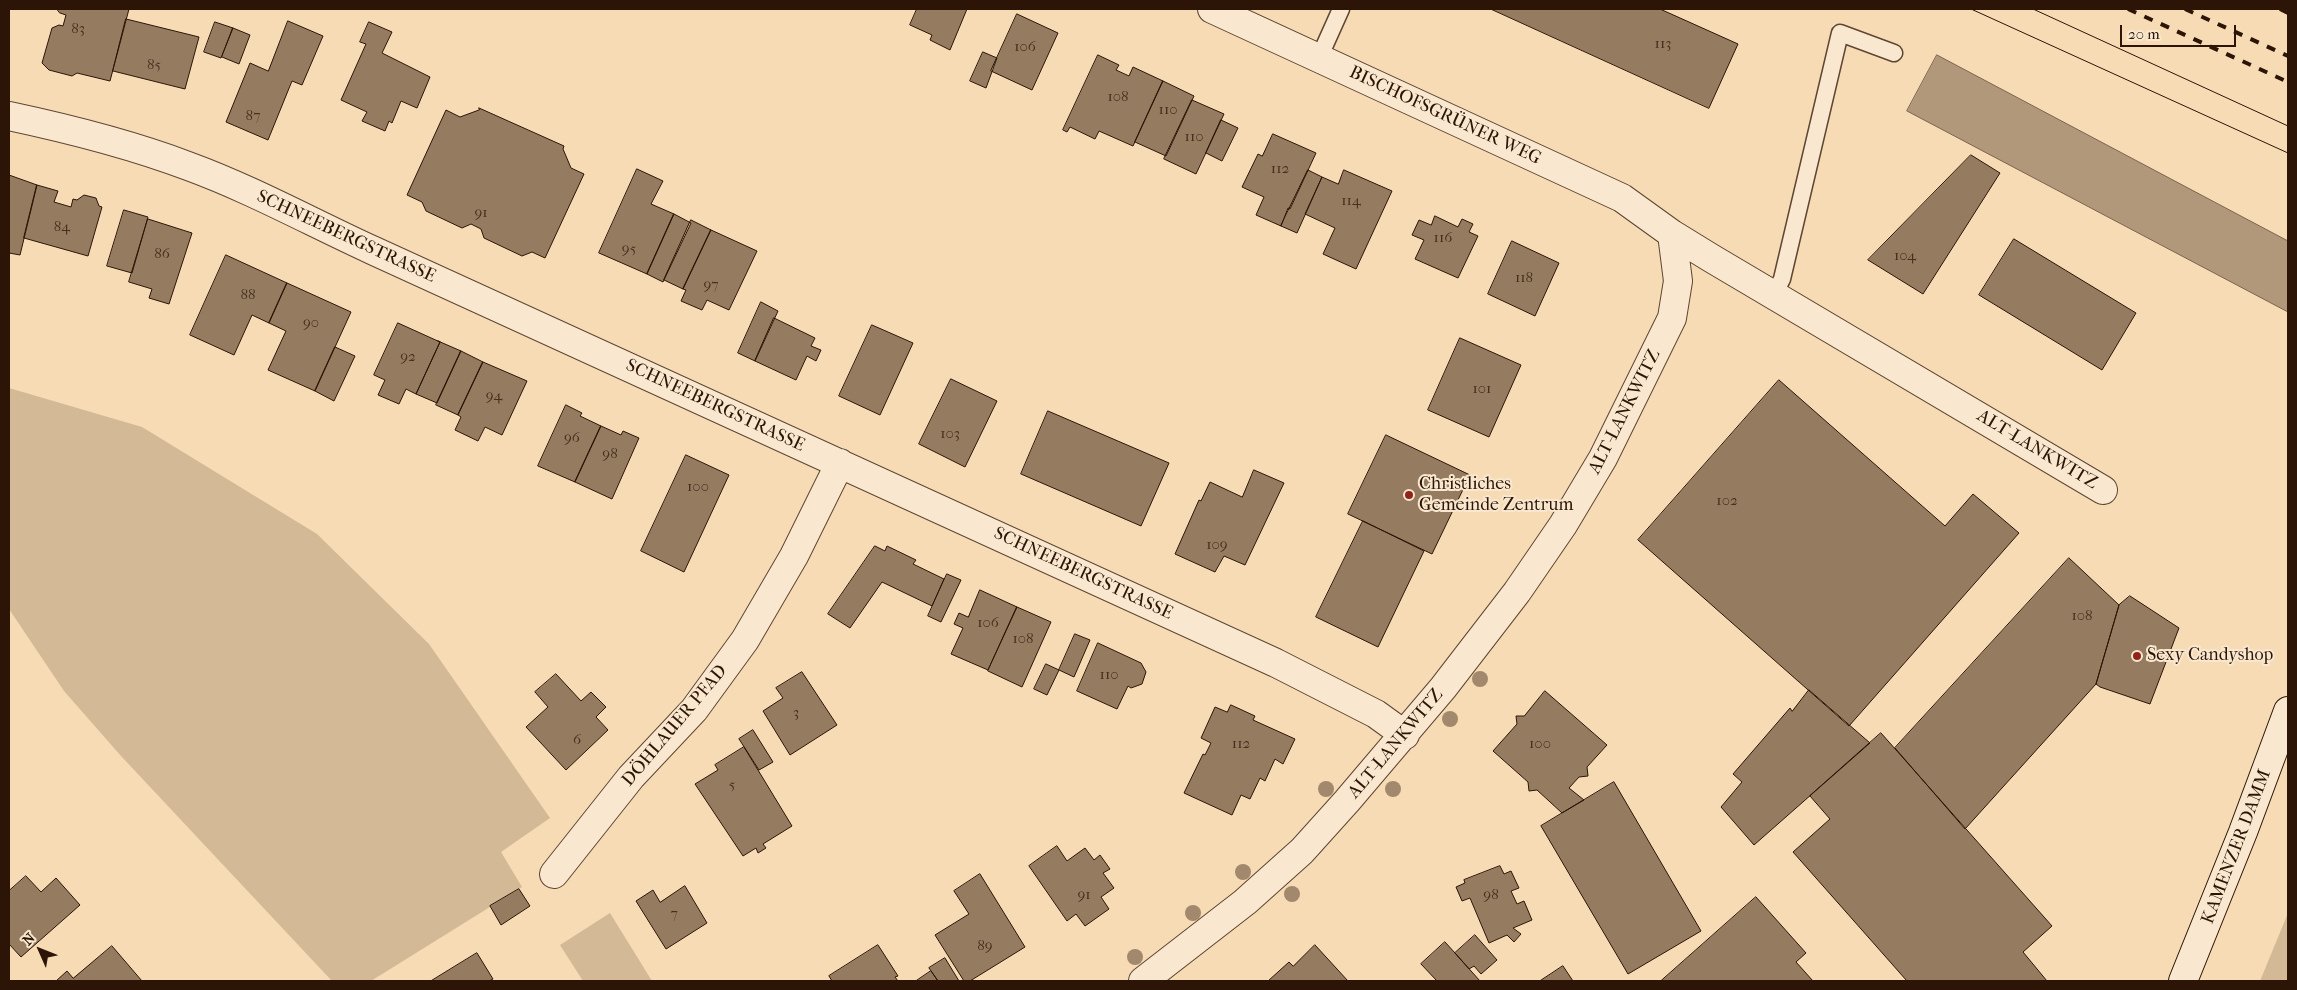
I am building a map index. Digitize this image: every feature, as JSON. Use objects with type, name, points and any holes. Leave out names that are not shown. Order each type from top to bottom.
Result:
[{"type":"street","name":"BISCHOFSGRÜNER WEG","points":[[1212,9],[1622,198],[1672,234]]},
{"type":"street","name":"SCHNEEBERGSTRASSE","points":[[9,116],[65,128],[135,148],[208,174],[1276,663],[1376,714],[1405,734]]},
{"type":"street","name":"ALT-LANKWITZ","points":[[1672,234],[2104,490]]},
{"type":"street","name":"ALT-LANKWITZ","points":[[1153,979],[1245,902],[1302,851],[1444,688],[1517,592],[1563,526],[1603,458],[1672,318],[1678,281],[1672,234]]},
{"type":"street","name":"DÖHLAUER PFAD","points":[[554,874],[632,777],[694,710],[745,640],[794,556],[840,463]]},
{"type":"street","name":"KAMENZER DAMM","points":[[2183,981],[2270,763],[2288,711]]},
{"type":"lane","points":[[1319,58],[1341,9]]},
{"type":"lane","points":[[1774,295],[1782,279],[1840,33],[1894,53]]},
{"type":"shaded area","points":[[1937,55],[2288,241],[2288,312],[1907,111]]},
{"type":"shaded area","points":[[9,388],[142,427],[317,534],[429,644],[550,818],[501,852],[522,887],[371,981],[332,981],[121,756],[64,691],[9,609]]},
{"type":"shaded area","points":[[610,913],[652,981],[583,981],[560,945]]},
{"type":"shaded area","points":[[2288,913],[2288,981],[2260,981]]},
{"type":"building","points":[[57,9],[129,9],[110,81],[77,73],[72,76],[49,70],[42,63],[52,28],[59,25],[63,26],[66,15],[60,13]]},
{"type":"building","points":[[917,9],[967,9],[950,50],[930,40],[932,35],[910,25]]},
{"type":"building","points":[[1491,9],[1660,9],[1738,44],[1709,108]]},
{"type":"building","points":[[1017,14],[1058,33],[1032,90],[991,71]]},
{"type":"building","points":[[126,19],[199,37],[185,89],[113,71]]},
{"type":"building","points":[[288,21],[323,36],[302,85],[292,81],[268,140],[226,122],[250,63],[268,71]]},
{"type":"building","points":[[215,22],[233,28],[221,58],[204,52]]},
{"type":"building","points":[[369,22],[392,32],[382,53],[430,77],[417,108],[401,101],[392,123],[389,121],[385,131],[362,121],[367,112],[341,100],[366,44],[360,42]]},
{"type":"building","points":[[233,28],[250,35],[239,64],[222,57]]},
{"type":"building","points":[[983,52],[997,58],[986,88],[970,81]]},
{"type":"building","points":[[1098,55],[1119,65],[1116,70],[1129,76],[1133,67],[1163,81],[1133,146],[1099,131],[1095,139],[1070,127],[1067,132],[1063,130]]},
{"type":"building","points":[[1163,81],[1194,96],[1166,156],[1135,142]]},
{"type":"building","points":[[1192,100],[1224,114],[1196,174],[1164,159]]},
{"type":"building","points":[[479,108],[564,146],[563,149],[571,168],[584,174],[545,258],[532,252],[522,256],[484,238],[481,229],[471,224],[462,228],[426,211],[422,202],[407,195],[446,110],[460,117],[479,110]]},
{"type":"building","points":[[1221,120],[1238,128],[1222,161],[1206,153]]},
{"type":"building","points":[[1273,134],[1316,153],[1281,226],[1256,215],[1264,197],[1242,187],[1258,154],[1262,156]]},
{"type":"building","points":[[1971,155],[2000,173],[1923,294],[1868,260]]},
{"type":"building","points":[[637,169],[663,181],[651,204],[674,214],[647,274],[599,253]]},
{"type":"building","points":[[1308,170],[1322,177],[1297,233],[1281,226]]},
{"type":"building","points":[[1344,170],[1392,191],[1356,269],[1323,254],[1335,228],[1305,214],[1322,177],[1338,184]]},
{"type":"building","points":[[9,175],[37,185],[20,255],[9,253]]},
{"type":"building","points":[[37,185],[58,191],[54,202],[71,207],[73,199],[77,200],[84,195],[96,198],[99,206],[102,207],[88,256],[24,238]]},
{"type":"building","points":[[124,210],[148,217],[132,273],[107,266]]},
{"type":"building","points":[[674,214],[691,223],[663,282],[647,274]]},
{"type":"building","points":[[1435,216],[1458,227],[1462,219],[1473,224],[1469,232],[1478,236],[1458,278],[1415,259],[1424,240],[1412,235],[1419,220],[1431,225]]},
{"type":"building","points":[[148,219],[192,233],[169,304],[149,298],[152,289],[129,282]]},
{"type":"building","points":[[691,220],[711,230],[683,289],[664,280]]},
{"type":"building","points":[[711,230],[757,251],[729,310],[707,300],[702,310],[681,301],[686,290],[683,289]]},
{"type":"building","points":[[2014,239],[2136,313],[2102,370],[1979,295]]},
{"type":"building","points":[[1512,241],[1559,263],[1535,316],[1488,294]]},
{"type":"building","points":[[226,255],[287,283],[269,323],[252,315],[234,355],[190,335]]},
{"type":"building","points":[[287,283],[351,312],[315,391],[268,370],[286,331],[269,323]]},
{"type":"building","points":[[761,302],[778,311],[755,361],[738,353]]},
{"type":"building","points":[[774,318],[815,338],[811,346],[821,350],[816,361],[807,356],[796,380],[755,361]]},
{"type":"building","points":[[398,323],[440,342],[416,394],[406,389],[399,404],[378,395],[385,380],[374,375]]},
{"type":"building","points":[[872,325],[913,343],[880,415],[839,396]]},
{"type":"building","points":[[1460,338],[1521,365],[1489,437],[1428,410]]},
{"type":"building","points":[[438,341],[461,351],[437,403],[416,394],[440,342]]},
{"type":"building","points":[[335,347],[355,356],[334,401],[315,391]]},
{"type":"building","points":[[461,351],[483,362],[458,415],[436,405]]},
{"type":"building","points":[[483,362],[527,381],[502,435],[485,427],[478,441],[455,430],[461,417],[458,415]]},
{"type":"building","points":[[951,379],[997,401],[965,467],[919,444]]},
{"type":"building","points":[[1779,380],[1945,526],[1973,494],[2019,533],[1849,726],[1638,540]]},
{"type":"building","points":[[566,405],[582,413],[580,416],[601,426],[575,482],[538,466]]},
{"type":"building","points":[[1048,411],[1169,463],[1141,526],[1021,474]]},
{"type":"building","points":[[601,426],[621,435],[623,431],[639,438],[612,499],[575,482]]},
{"type":"building","points":[[1386,435],[1470,475],[1432,554],[1348,514]]},
{"type":"building","points":[[686,455],[729,475],[684,572],[641,551]]},
{"type":"building","points":[[1254,470],[1284,483],[1245,565],[1224,556],[1215,572],[1175,554],[1199,500],[1201,501],[1210,482],[1242,497]]},
{"type":"building","points":[[1363,521],[1424,551],[1378,647],[1316,617]]},
{"type":"building","points":[[875,546],[885,551],[887,546],[916,560],[913,564],[944,579],[932,606],[882,582],[850,628],[828,614]]},
{"type":"building","points":[[2069,558],[2119,605],[2096,684],[1965,829],[1895,748]]},
{"type":"building","points":[[947,574],[961,580],[941,622],[928,616]]},
{"type":"building","points":[[980,590],[1017,607],[988,670],[951,654],[963,628],[954,624],[959,613],[968,617]]},
{"type":"building","name":"Sexy Candyshop","points":[[2130,596],[2179,628],[2150,704],[2096,684],[2119,605]]},
{"type":"building","points":[[1017,607],[1051,622],[1022,687],[988,671]]},
{"type":"building","points":[[1075,634],[1090,640],[1074,677],[1059,670]]},
{"type":"building","points":[[1098,643],[1141,663],[1146,672],[1142,684],[1131,688],[1128,686],[1117,709],[1077,691]]},
{"type":"building","points":[[1046,664],[1059,670],[1047,695],[1034,689]]},
{"type":"building","points":[[802,672],[837,725],[790,755],[763,711],[783,698],[776,688]]},
{"type":"building","points":[[556,674],[581,701],[591,692],[606,707],[596,717],[608,730],[566,770],[526,727],[548,707],[535,692]]},
{"type":"building","points":[[1809,690],[1870,743],[1754,845],[1721,807],[1742,782],[1733,774],[1790,708],[1792,711]]},
{"type":"building","points":[[1545,691],[1607,745],[1587,767],[1588,776],[1579,777],[1569,788],[1584,800],[1562,813],[1537,790],[1529,791],[1528,782],[1493,751],[1517,724],[1516,716],[1524,716]]},
{"type":"building","points":[[1231,705],[1255,716],[1253,720],[1295,739],[1283,764],[1275,759],[1265,781],[1260,778],[1250,799],[1241,795],[1232,815],[1184,793],[1203,754],[1205,755],[1211,743],[1201,738],[1215,707],[1227,712]]},
{"type":"building","points":[[753,730],[773,762],[759,770],[739,739]]},
{"type":"building","points":[[1881,733],[2052,926],[2023,952],[2047,981],[1907,981],[1793,852],[1830,819],[1810,796]]},
{"type":"building","points":[[744,747],[792,826],[763,844],[766,848],[758,853],[756,848],[743,856],[695,784],[718,770],[715,765]]},
{"type":"building","points":[[1614,782],[1701,931],[1628,974],[1541,826]]},
{"type":"building","points":[[1057,846],[1067,861],[1085,848],[1094,860],[1100,855],[1110,869],[1103,873],[1114,888],[1101,897],[1109,909],[1085,926],[1076,914],[1067,921],[1029,866]]},
{"type":"building","points":[[1500,866],[1504,874],[1511,871],[1519,888],[1511,891],[1517,904],[1524,901],[1532,920],[1513,928],[1521,934],[1514,942],[1507,935],[1489,943],[1470,898],[1462,901],[1456,887],[1465,883],[1464,880]]},
{"type":"building","points":[[980,874],[1025,947],[970,981],[964,981],[935,935],[969,914],[954,891]]},
{"type":"building","points":[[26,876],[41,892],[56,878],[80,905],[21,957],[9,944],[9,891]]},
{"type":"building","points":[[685,886],[707,923],[666,949],[636,901],[653,890],[660,902]]},
{"type":"building","points":[[519,889],[530,906],[501,925],[490,906]]},
{"type":"building","points":[[1756,897],[1806,953],[1796,962],[1813,981],[1661,981]]},
{"type":"building","points":[[1475,935],[1497,960],[1481,974],[1474,966],[1469,969],[1455,953]]},
{"type":"building","points":[[1445,942],[1480,981],[1437,981],[1421,964]]},
{"type":"building","points":[[878,945],[898,976],[895,977],[898,981],[832,981],[829,976]]},
{"type":"building","points":[[1315,945],[1348,981],[1268,981],[1289,962],[1293,966]]},
{"type":"building","points":[[112,946],[142,981],[56,981],[67,971],[73,978]]},
{"type":"building","points":[[477,953],[493,979],[489,981],[431,981]]},
{"type":"building","points":[[945,958],[959,981],[938,981],[929,968]]},
{"type":"building","points":[[1563,966],[1573,981],[1540,981]]},
{"type":"building","points":[[931,971],[938,981],[916,981]]},
{"type":"tram line","points":[[1971,9],[2288,153]]},
{"type":"tram line","points":[[2033,9],[2288,126]]},
{"type":"railway","points":[[2128,9],[2288,82]]},
{"type":"railway","points":[[2185,9],[2288,56]]},
{"type":"railway","points":[[2280,9],[2288,13]]},
{"type":"place","name":"Christliches Gemeinde Zentrum","points":[[1409,495]]},
{"type":"place","name":"Sexy Candyshop","points":[[2137,656]]}]
